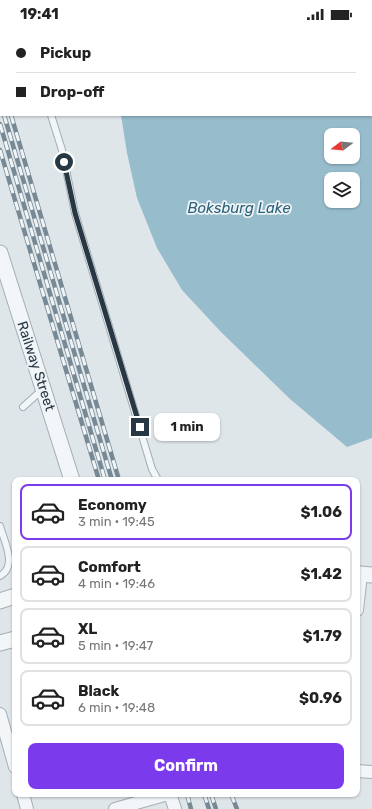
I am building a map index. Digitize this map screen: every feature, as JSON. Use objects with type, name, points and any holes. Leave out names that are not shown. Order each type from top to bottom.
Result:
[{"type":"street","name":"Railway Street","points":[[0,253],[71,477]]},
{"type":"street","points":[[360,598],[366,575]]},
{"type":"street","points":[[0,601],[12,597]]},
{"type":"street","points":[[0,643],[12,639]]},
{"type":"street","points":[[0,714],[12,756]]},
{"type":"street","points":[[360,771],[372,772]]},
{"type":"street","points":[[24,797],[27,809]]},
{"type":"street","points":[[115,809],[158,797]]},
{"type":"street","points":[[170,797],[175,809]]},
{"type":"lane","points":[[51,116],[62,150],[78,221],[152,469],[156,477]]},
{"type":"lane","points":[[23,407],[43,389]]},
{"type":"lane","points":[[0,526],[10,560],[8,569],[0,576]]},
{"type":"water","name":"Boksburg Lake","points":[[121,116],[372,116],[372,438],[347,447],[290,399],[221,332],[182,290],[157,248],[137,198],[127,153]]},
{"type":"railway","points":[[4,116],[111,477]]},
{"type":"railway","points":[[11,116],[118,477]]},
{"type":"railway","points":[[0,124],[104,477]]},
{"type":"railway","points":[[0,150],[98,477]]},
{"type":"railway","points":[[188,797],[191,809]]},
{"type":"railway","points":[[205,797],[209,809]]},
{"type":"railway","points":[[212,797],[216,809]]},
{"type":"railway","points":[[232,797],[237,809]]},
{"type":"route","points":[[64,162],[75,213],[140,427]]}]
